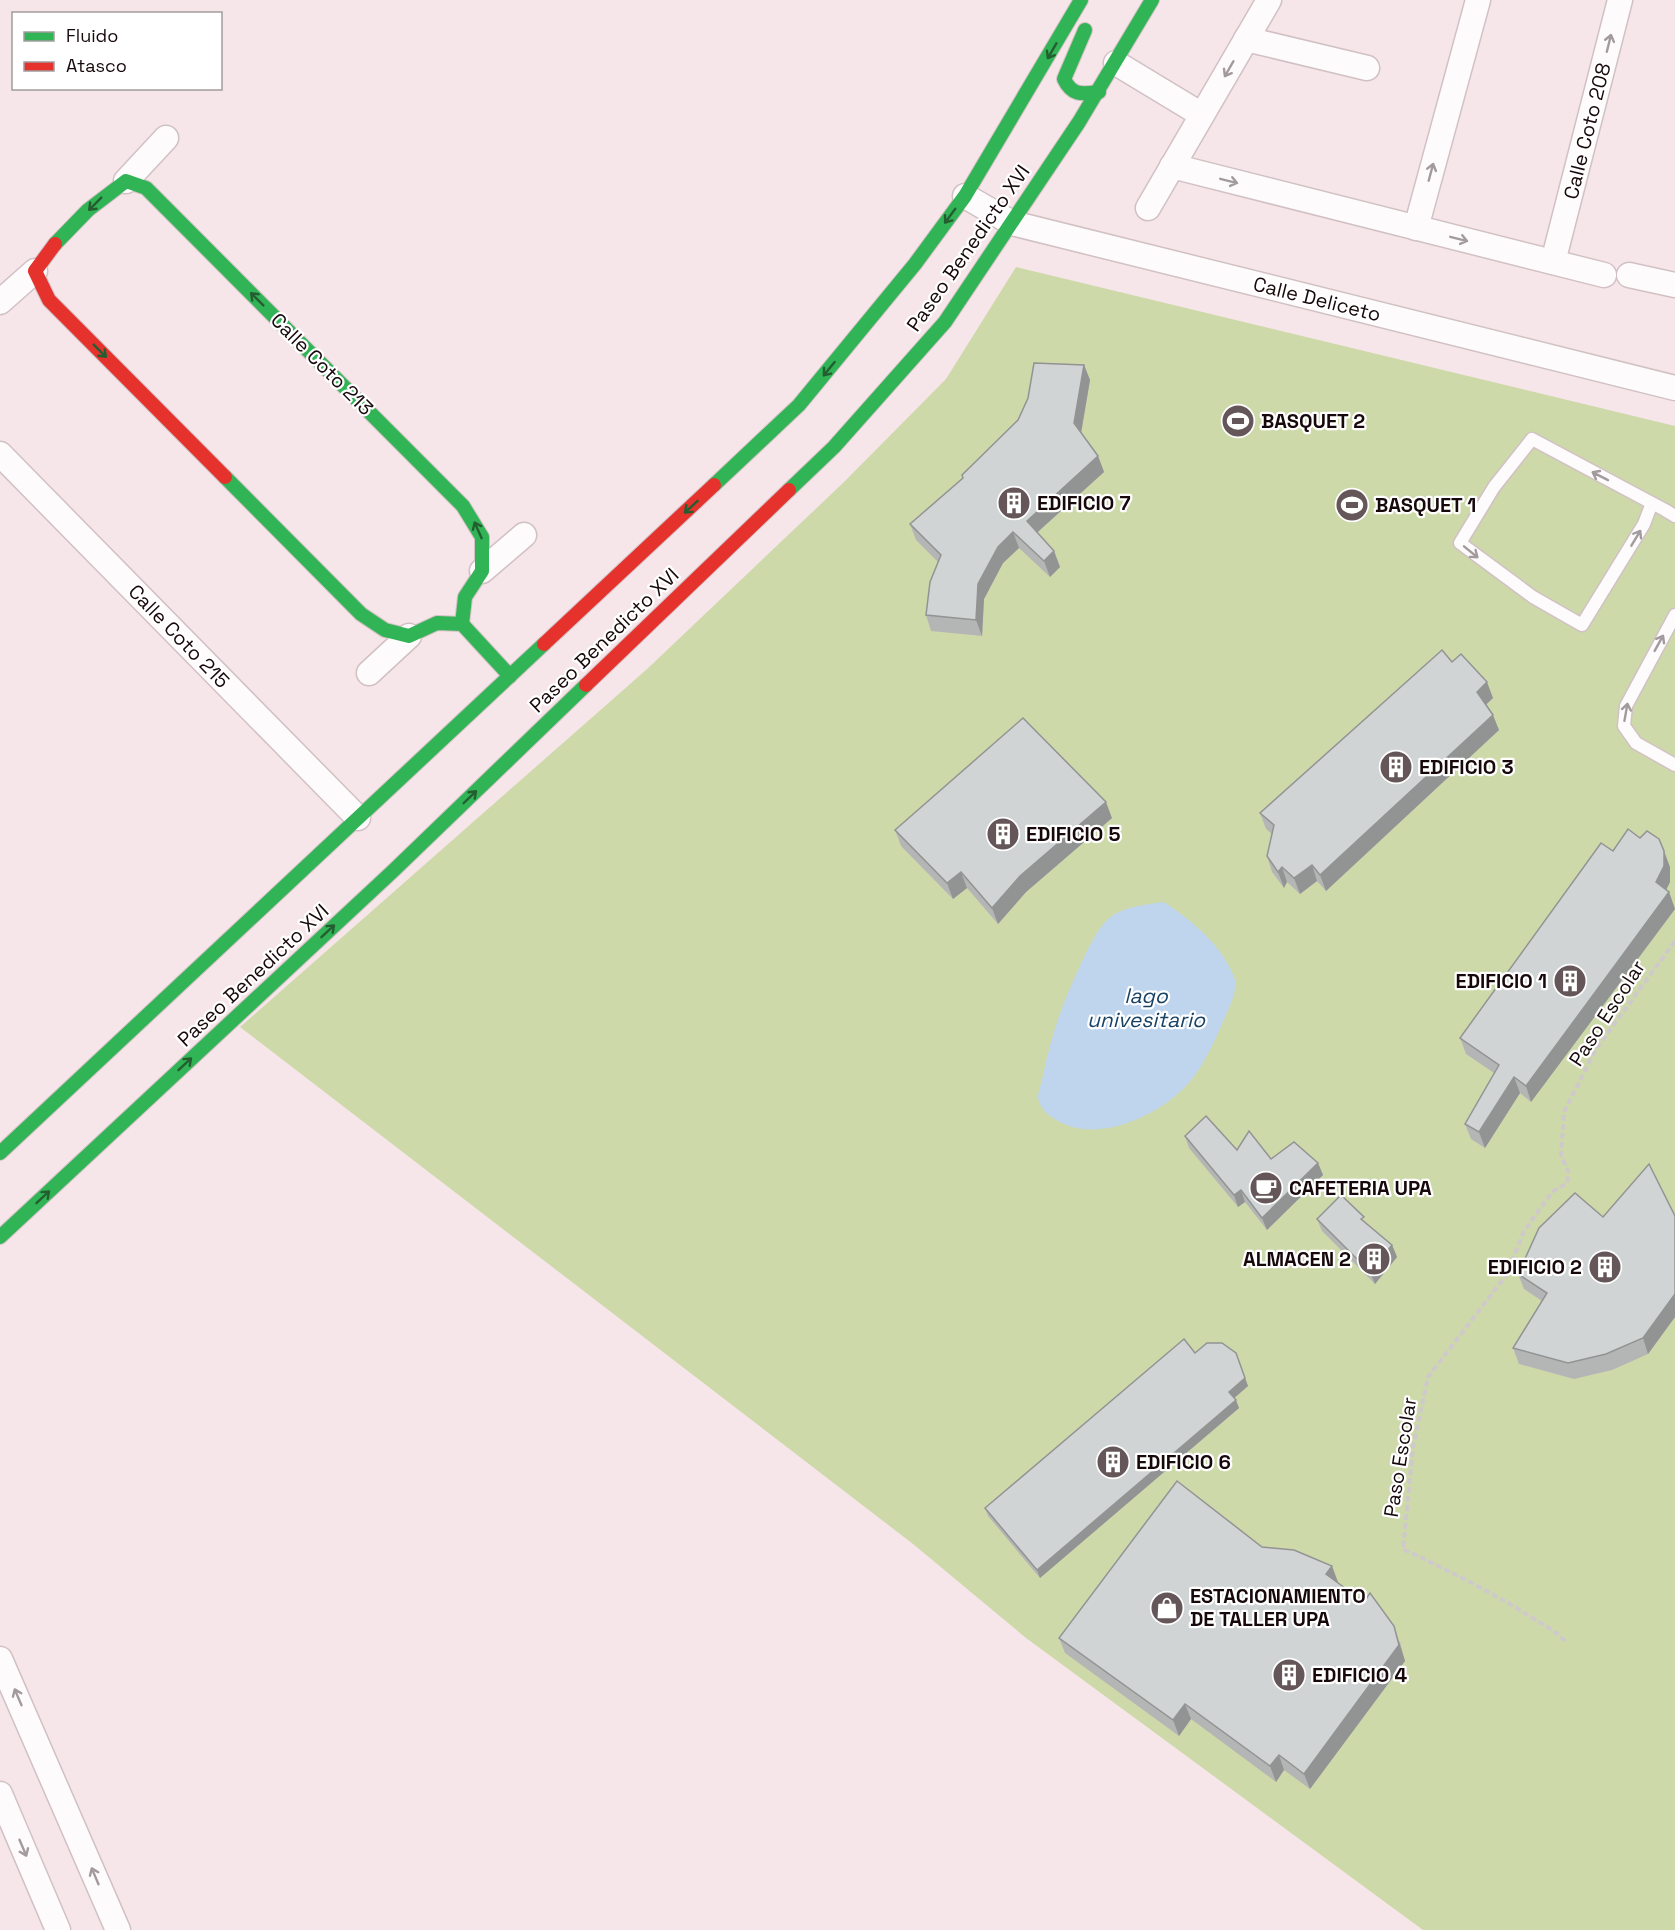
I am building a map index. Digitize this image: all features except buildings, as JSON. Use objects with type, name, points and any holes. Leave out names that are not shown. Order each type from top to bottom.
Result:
[{"type":"street","name":"Paseo Benedicto XVI","points":[[0,1154],[799,405],[915,264],[964,196],[1081,0]]},
{"type":"street","name":"Paseo Benedicto XVI","points":[[0,1237],[393,871],[834,447],[945,322],[1099,92],[1152,0]]},
{"type":"street","points":[[1148,208],[1269,0]]},
{"type":"street","points":[[1416,228],[1478,0]]},
{"type":"street","name":"Calle Coto 208","points":[[1553,262],[1620,0]]},
{"type":"street","points":[[1092,10],[1064,79],[1068,88],[1077,94],[1099,92]]},
{"type":"street","points":[[1246,39],[1367,68]]},
{"type":"street","points":[[1116,63],[1202,115]]},
{"type":"street","points":[[0,302],[35,271],[47,252],[107,192],[126,182],[166,138]]},
{"type":"street","points":[[1172,166],[1604,275]]},
{"type":"street","name":"Calle Coto 213","points":[[126,182],[146,188],[463,506],[482,537],[482,571]]},
{"type":"street","name":"Calle Deliceto","points":[[964,196],[1012,223],[1675,388]]},
{"type":"street","points":[[35,271],[49,300],[361,614],[385,630],[409,636]]},
{"type":"street","points":[[1629,275],[1675,285]]},
{"type":"street","name":"Calle Coto 215","points":[[0,454],[358,818]]},
{"type":"street","points":[[462,624],[465,597],[482,571],[524,535]]},
{"type":"street","points":[[369,673],[409,636],[436,622],[462,624],[510,676]]},
{"type":"street","points":[[0,1659],[118,1930]]},
{"type":"street","points":[[0,1794],[58,1930]]},
{"type":"lane","points":[[1652,503],[1644,524],[1582,625],[1510,581],[1460,543],[1488,497],[1532,439],[1652,503],[1675,516]]},
{"type":"lane","points":[[1675,615],[1626,706],[1624,726],[1636,743],[1675,765]]},
{"type":"path","name":"Paso Escolar","points":[[1565,1641],[1550,1626],[1533,1619],[1512,1604],[1403,1549],[1413,1447],[1428,1377],[1507,1274],[1524,1231],[1552,1192],[1567,1184],[1568,1171],[1561,1155],[1564,1112],[1596,1049],[1675,941]]},
{"type":"green space","points":[[1016,267],[1675,426],[1675,1930],[1423,1930],[1026,1638],[913,1544],[240,1027],[646,670],[844,482],[946,379]]},
{"type":"water","name":"lago univesitario","points":[[1164,902],[1205,934],[1222,954],[1234,977],[1235,988],[1232,1001],[1214,1042],[1200,1068],[1188,1083],[1156,1110],[1140,1118],[1106,1128],[1073,1127],[1058,1121],[1043,1109],[1038,1095],[1058,1019],[1081,964],[1096,935],[1110,917],[1131,908]]},
{"type":"traffic: fast","points":[[714,485],[799,405],[915,264],[965,196],[1081,0]]},
{"type":"traffic: fast","points":[[789,490],[834,447],[945,322],[1079,122],[1152,0]]},
{"type":"traffic: fast","points":[[1085,30],[1064,79],[1067,85],[1078,93],[1099,92]]},
{"type":"traffic: fast","points":[[55,244],[88,210],[126,181],[146,188],[463,506],[482,537],[482,571],[465,597],[462,624]]},
{"type":"traffic: fast","points":[[225,477],[361,614],[385,630],[409,636],[437,623],[462,624],[510,676]]},
{"type":"traffic: fast","points":[[0,1153],[544,644]]},
{"type":"traffic: fast","points":[[0,1237],[393,871],[586,685]]},
{"type":"traffic: jam","points":[[55,244],[35,271],[49,300],[225,477]]},
{"type":"traffic: jam","points":[[544,644],[714,485]]},
{"type":"traffic: jam","points":[[586,685],[789,490]]},
{"type":"place","name":"BASQUET 2","points":[[1238,421]]},
{"type":"place","name":"EDIFICIO 7","points":[[1014,503]]},
{"type":"place","name":"BASQUET 1","points":[[1352,505]]},
{"type":"place","name":"EDIFICIO 3","points":[[1396,767]]},
{"type":"place","name":"EDIFICIO 5","points":[[1003,834]]},
{"type":"place","name":"EDIFICIO 1","points":[[1570,981]]},
{"type":"place","name":"CAFETERIA UPA","points":[[1266,1188]]},
{"type":"place","name":"ALMACEN 2","points":[[1374,1259]]},
{"type":"place","name":"EDIFICIO 2","points":[[1605,1267]]},
{"type":"place","name":"EDIFICIO 6","points":[[1113,1462]]},
{"type":"place","name":"ESTACIONAMIENTO DE TALLER UPA","points":[[1167,1608]]},
{"type":"place","name":"EDIFICIO 4","points":[[1289,1675]]}]
